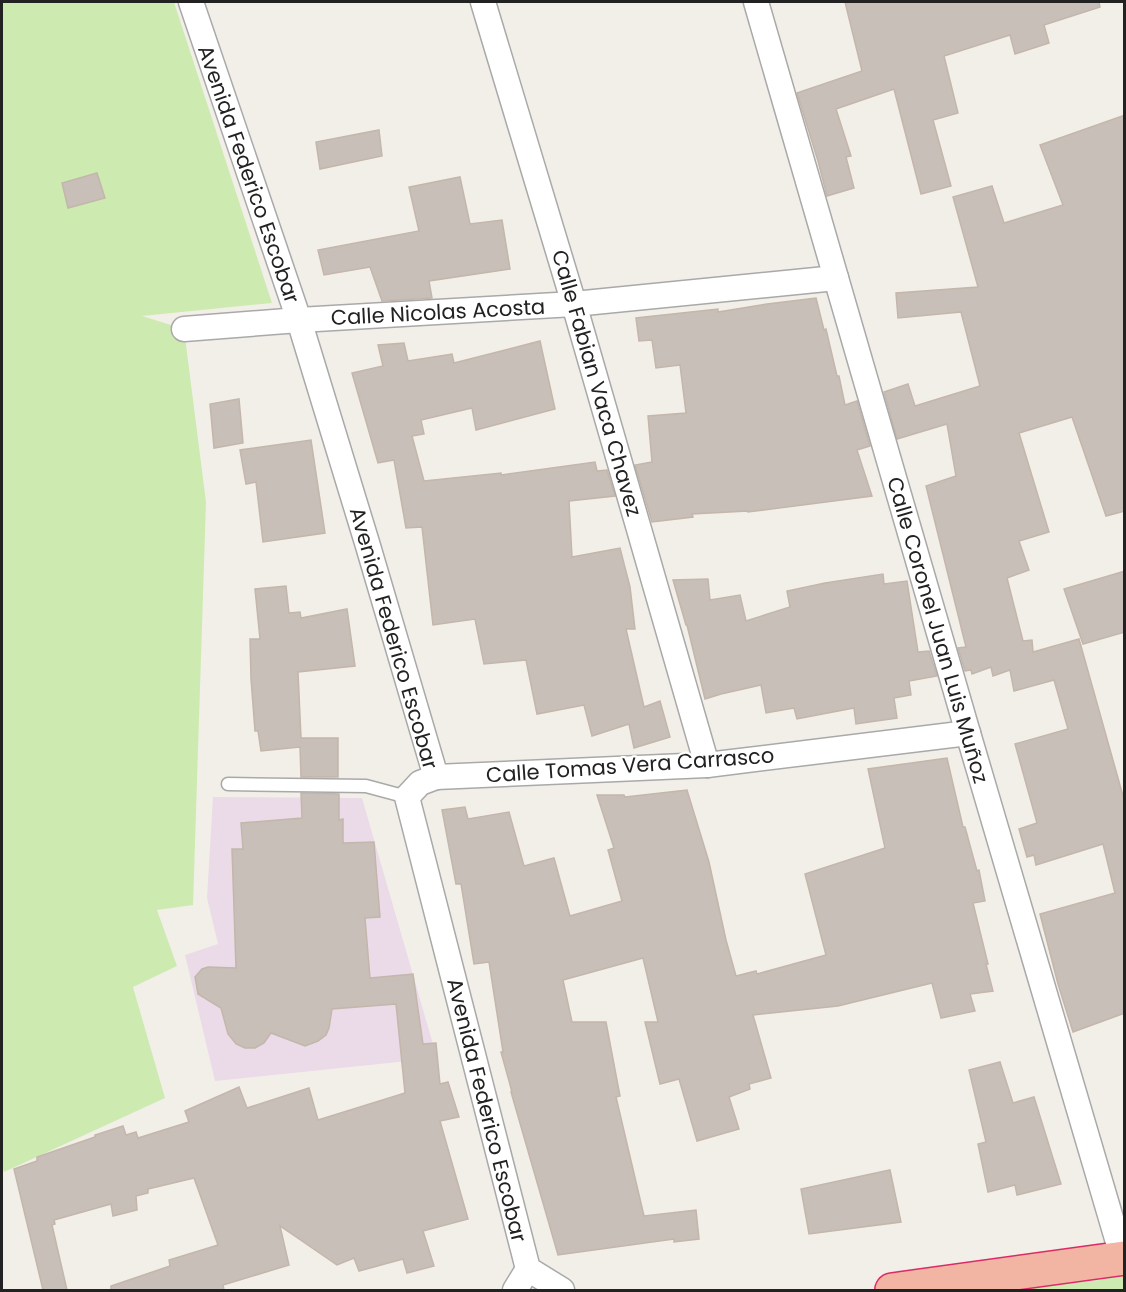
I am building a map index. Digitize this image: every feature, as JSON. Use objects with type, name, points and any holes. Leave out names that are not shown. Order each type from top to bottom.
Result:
[{"type":"highway","points":[[892,1290],[1124,1259]]},
{"type":"street","name":"Avenida Federico Escobar","points":[[191,2],[299,320],[372,557],[436,777],[420,783],[407,797],[528,1269],[562,1290]]},
{"type":"street","name":"Calle Fabian Vaca Chavez","points":[[483,2],[574,304],[707,765]]},
{"type":"street","name":"Calle Coronel Juan Luis Muñoz","points":[[756,2],[968,733],[1124,1259]]},
{"type":"street","name":"Calle Nicolas Acosta","points":[[183,329],[574,304],[836,278]]},
{"type":"street","name":"Calle Tomas Vera Carrasco","points":[[436,777],[707,765],[968,733]]},
{"type":"street","name":"Avenida Federico Escobar","points":[[515,1290],[528,1269]]},
{"type":"lane","points":[[228,784],[366,786],[407,797]]},
{"type":"shaded area","points":[[213,797],[362,798],[437,1058],[215,1081],[185,955],[218,944],[207,898]]},
{"type":"green space","points":[[2,2],[174,2],[272,303],[142,316],[184,329],[206,502],[193,905],[157,910],[177,966],[133,987],[165,1098],[4,1172],[2,1165]]},
{"type":"green space","points":[[1124,1275],[1124,1289],[1119,1290],[1008,1290],[1099,1280]]},
{"type":"building","points":[[845,2],[1099,2],[1100,7],[1044,25],[1049,43],[1015,54],[1010,35],[944,56],[958,113],[933,120],[951,186],[921,194],[894,89],[836,109],[851,156],[846,157],[854,188],[827,196],[797,93],[862,71]]},
{"type":"building","points":[[1125,115],[1125,511],[1106,516],[1072,417],[1019,433],[1049,532],[1019,541],[1029,570],[1007,578],[1023,641],[1032,640],[1033,652],[1079,639],[1125,803],[1125,1013],[1073,1032],[1040,914],[1115,893],[1103,844],[1036,865],[1034,855],[1027,857],[1019,829],[1037,823],[1015,744],[1068,729],[1054,680],[1014,691],[1010,670],[993,676],[991,667],[972,674],[971,670],[965,671],[958,648],[966,647],[926,486],[956,476],[947,424],[897,439],[884,392],[908,384],[915,406],[980,386],[961,312],[898,318],[896,293],[978,287],[953,197],[992,186],[1004,223],[1063,205],[1040,145]]},
{"type":"building","points":[[379,130],[382,156],[320,169],[316,142]]},
{"type":"building","points":[[97,173],[105,198],[68,208],[62,183]]},
{"type":"building","points":[[460,177],[470,224],[502,220],[510,269],[429,281],[432,298],[382,301],[370,267],[324,275],[318,250],[419,231],[409,187]]},
{"type":"building","points":[[816,298],[845,405],[857,401],[870,446],[857,450],[872,496],[748,512],[692,514],[693,517],[652,522],[635,465],[652,462],[648,416],[686,413],[680,365],[656,368],[652,340],[639,341],[636,318],[718,309],[718,312]]},
{"type":"building","points":[[540,341],[555,409],[476,430],[472,408],[421,420],[424,434],[412,436],[424,481],[501,473],[501,475],[595,462],[597,471],[607,470],[615,496],[569,501],[572,557],[620,548],[630,587],[635,629],[626,629],[644,707],[660,701],[670,737],[634,748],[629,724],[592,736],[584,705],[537,714],[526,660],[484,664],[475,619],[433,625],[422,527],[406,528],[394,460],[378,463],[352,373],[383,366],[378,345],[404,343],[408,361],[452,354],[454,363]]},
{"type":"building","points":[[239,399],[243,443],[214,448],[210,404]]},
{"type":"building","points":[[311,440],[325,533],[263,542],[256,482],[246,484],[240,450]]},
{"type":"building","points":[[1125,571],[1125,632],[1083,644],[1064,589]]},
{"type":"building","points":[[883,574],[884,584],[907,581],[918,652],[929,651],[937,676],[909,681],[911,695],[894,698],[897,718],[856,724],[854,708],[797,719],[794,708],[766,713],[761,685],[705,699],[687,625],[673,580],[708,579],[710,600],[740,595],[746,621],[790,607],[787,591]]},
{"type":"building","points":[[286,586],[289,613],[300,612],[301,618],[347,609],[355,666],[298,672],[301,738],[338,738],[338,777],[301,777],[300,747],[261,751],[258,731],[255,731],[250,639],[260,639],[255,589]]},
{"type":"building","points":[[947,758],[963,827],[965,827],[977,871],[979,870],[985,901],[973,903],[993,991],[970,994],[975,1011],[941,1018],[932,983],[838,1006],[753,1015],[771,1078],[749,1084],[750,1089],[729,1097],[739,1129],[697,1141],[679,1079],[660,1084],[645,1022],[658,1022],[643,958],[563,980],[572,1022],[606,1022],[620,1096],[616,1097],[644,1216],[696,1210],[699,1239],[674,1242],[674,1239],[558,1255],[501,1052],[503,1052],[489,962],[474,964],[461,884],[456,884],[442,810],[465,807],[468,819],[509,812],[524,866],[554,858],[570,916],[622,901],[608,850],[614,848],[597,795],[624,795],[625,797],[687,790],[709,862],[736,976],[756,971],[757,974],[826,955],[805,874],[885,848],[868,769]]},
{"type":"building","points":[[301,793],[339,794],[339,820],[343,819],[343,843],[374,842],[380,917],[365,918],[370,978],[413,974],[423,1044],[436,1043],[440,1084],[448,1082],[459,1117],[440,1121],[468,1219],[423,1231],[434,1266],[407,1273],[403,1259],[359,1271],[354,1258],[337,1265],[280,1226],[289,1265],[223,1285],[224,1290],[111,1290],[111,1286],[170,1266],[169,1260],[218,1245],[194,1178],[148,1189],[148,1193],[136,1196],[137,1210],[113,1216],[111,1204],[54,1220],[55,1224],[52,1225],[67,1290],[43,1290],[14,1169],[37,1161],[37,1157],[123,1126],[126,1135],[136,1132],[138,1138],[189,1122],[185,1111],[239,1087],[247,1108],[309,1088],[318,1120],[405,1093],[396,1004],[332,1009],[326,1035],[305,1046],[271,1033],[264,1043],[255,1048],[245,1048],[236,1044],[228,1034],[221,1008],[198,994],[195,977],[202,969],[208,967],[236,968],[232,849],[243,849],[241,823],[302,818]]},
{"type":"building","points":[[1000,1062],[1013,1103],[1034,1097],[1061,1184],[1017,1195],[1015,1185],[988,1192],[978,1144],[986,1142],[969,1070]]},
{"type":"building","points":[[890,1170],[901,1222],[809,1234],[801,1189]]}]
